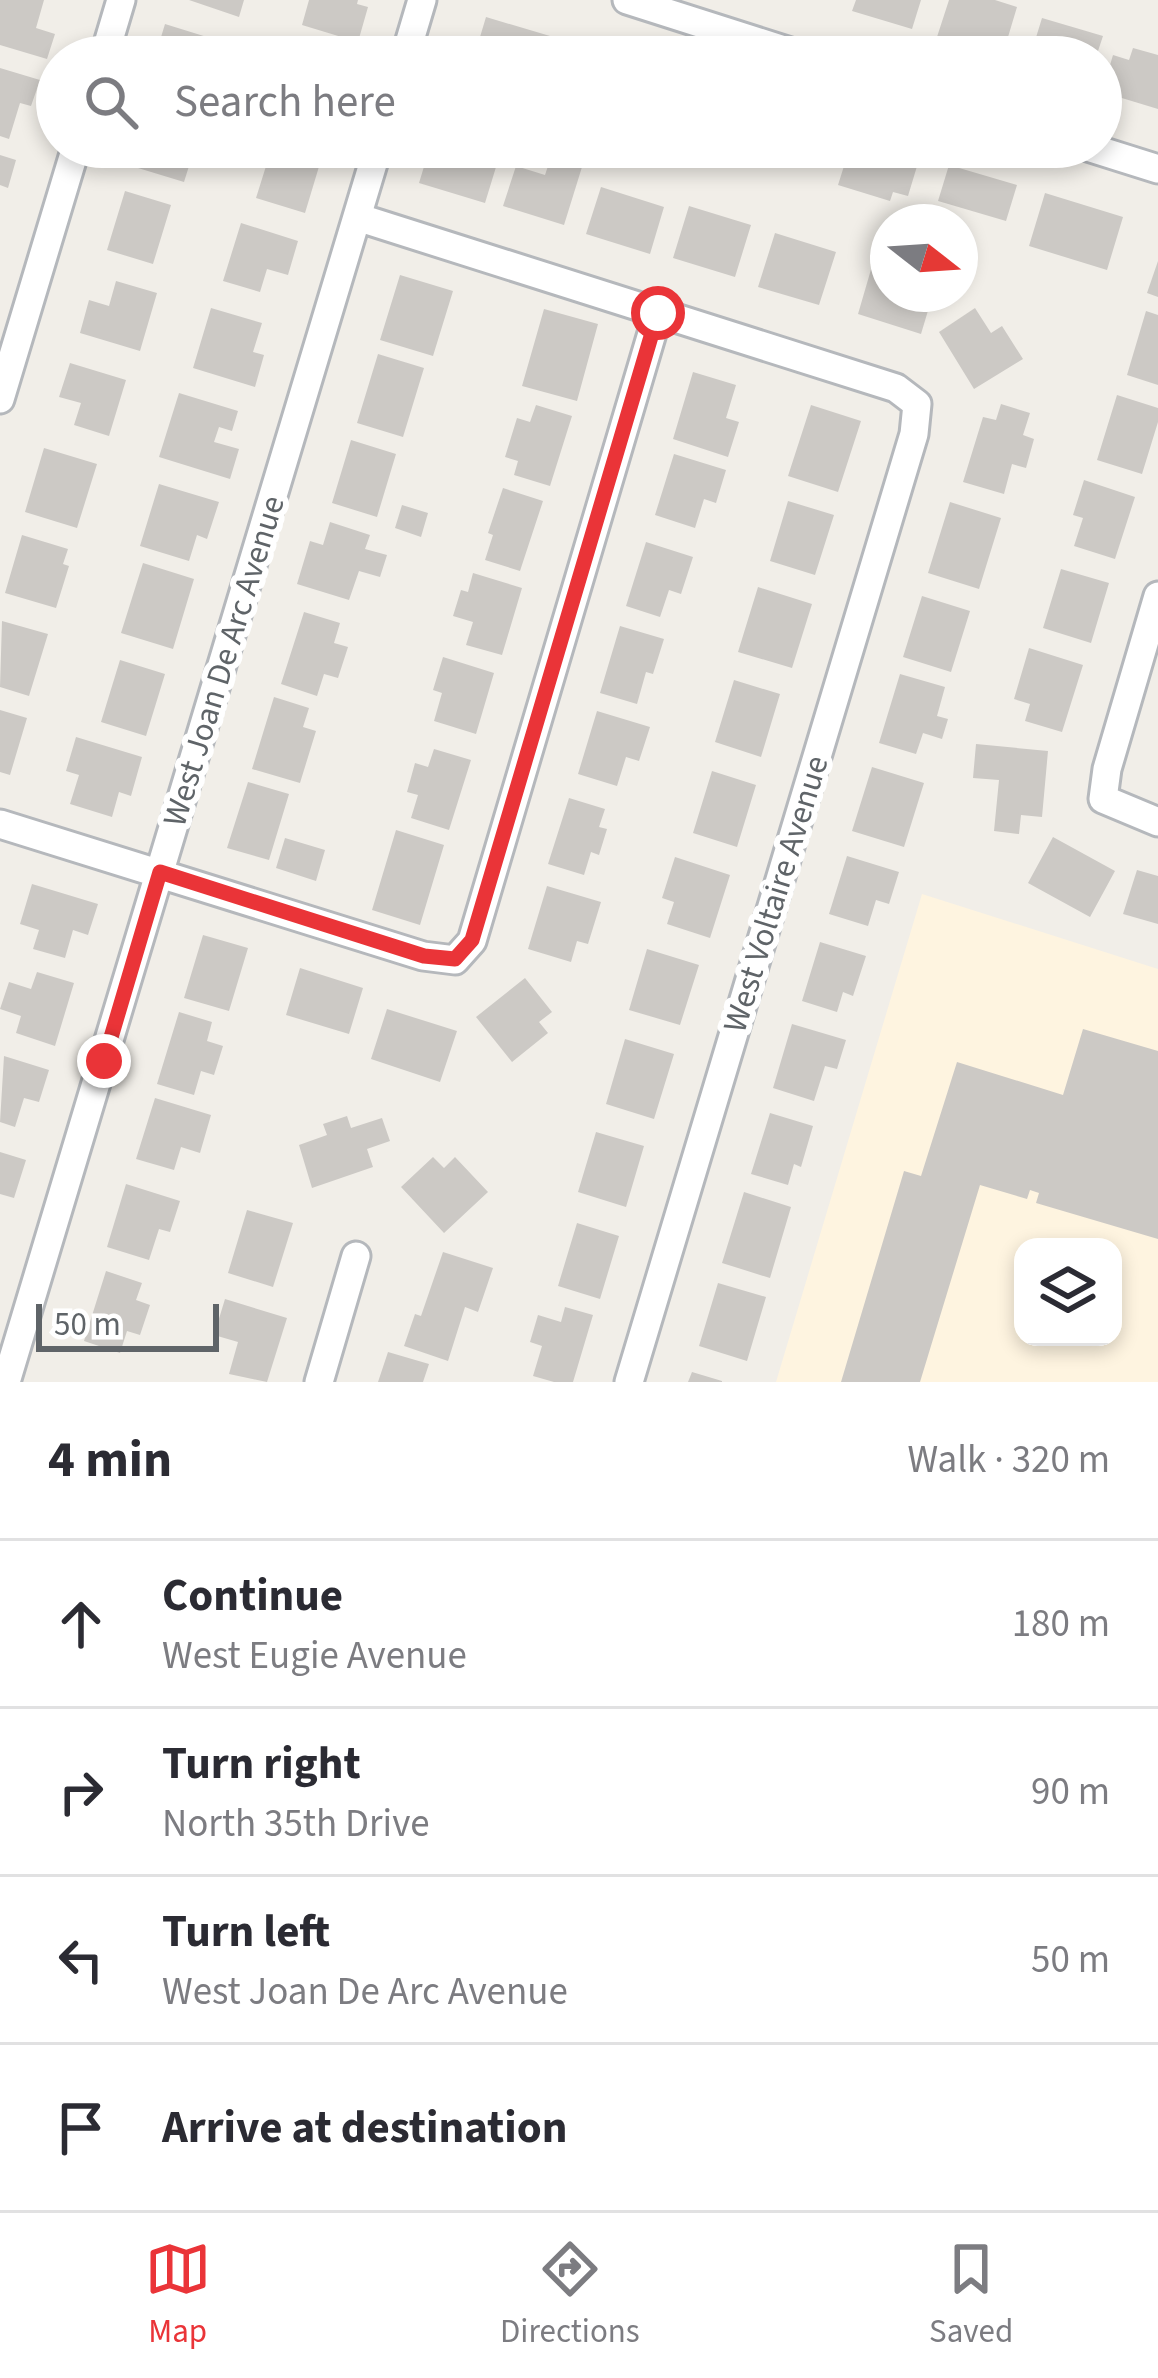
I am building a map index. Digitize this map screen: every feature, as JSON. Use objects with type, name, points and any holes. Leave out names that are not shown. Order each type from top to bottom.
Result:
[{"type":"street","points":[[110,36],[121,0]]},
{"type":"street","points":[[411,36],[422,0]]},
{"type":"street","points":[[627,0],[740,36]]},
{"type":"street","points":[[1122,158],[1158,169]]},
{"type":"street","points":[[0,399],[70,168]]},
{"type":"street","name":"West Joan De Arc Avenue","points":[[6,1382],[372,168]]},
{"type":"street","points":[[0,824],[424,956],[455,959],[472,940],[658,313],[357,217]]},
{"type":"street","name":"West Voltaire Avenue","points":[[629,1382],[907,456],[917,404],[896,388],[658,313]]},
{"type":"street","points":[[1158,596],[1107,769],[1103,799],[1158,822]]},
{"type":"street","points":[[320,1382],[356,1256]]},
{"type":"shaded area","points":[[922,894],[1158,969],[1158,1382],[776,1382]]},
{"type":"building","points":[[0,0],[44,0],[36,28],[55,34],[36,36],[36,56],[0,45]]},
{"type":"building","points":[[189,0],[244,0],[239,17]]},
{"type":"building","points":[[309,0],[358,0],[357,4],[368,7],[360,36],[338,36],[302,25]]},
{"type":"building","points":[[856,0],[921,0],[912,29],[852,11]]},
{"type":"building","points":[[949,0],[995,0],[1017,7],[1008,36],[937,36]]},
{"type":"building","points":[[486,17],[550,36],[480,36]]},
{"type":"building","points":[[1042,18],[1103,36],[1036,36]]},
{"type":"building","points":[[165,24],[204,36],[161,36]]},
{"type":"building","points":[[1133,48],[1158,55],[1158,109],[1122,98],[1122,58],[1129,60]]},
{"type":"building","points":[[0,68],[36,79],[36,92],[31,106],[20,103],[9,139],[0,136]]},
{"type":"building","points":[[0,155],[16,160],[8,188],[0,185]]},
{"type":"building","points":[[138,168],[188,168],[184,182]]},
{"type":"building","points":[[265,168],[319,168],[305,213],[256,198]]},
{"type":"building","points":[[424,168],[496,168],[485,203],[419,183]]},
{"type":"building","points":[[515,168],[545,175],[547,168],[582,168],[564,225],[503,206]]},
{"type":"building","points":[[843,168],[916,168],[908,196],[893,192],[890,201],[838,185]]},
{"type":"building","points":[[948,168],[1017,185],[1006,221],[978,213],[978,204],[938,201]]},
{"type":"building","points":[[601,187],[664,207],[650,254],[586,234]]},
{"type":"building","points":[[125,191],[171,205],[153,264],[107,250]]},
{"type":"building","points":[[1045,193],[1123,217],[1107,270],[1029,246]]},
{"type":"building","points":[[689,206],[751,225],[735,277],[673,258]]},
{"type":"building","points":[[241,223],[298,241],[288,275],[267,269],[260,292],[223,281]]},
{"type":"building","points":[[775,233],[836,252],[819,305],[758,287]]},
{"type":"building","points":[[1158,261],[1158,297],[1147,293]]},
{"type":"building","points":[[870,273],[870,312],[928,312],[921,334],[858,314]]},
{"type":"building","points":[[400,275],[453,291],[433,356],[380,340]]},
{"type":"building","points":[[116,281],[157,293],[140,351],[80,333],[89,300],[109,306]]},
{"type":"building","points":[[211,308],[262,323],[253,352],[264,355],[255,387],[193,368]]},
{"type":"building","points":[[544,309],[598,324],[577,401],[522,386]]},
{"type":"building","points":[[1146,311],[1158,315],[1158,385],[1127,375]]},
{"type":"building","points":[[969,312],[978,312],[991,333],[1002,326],[1023,359],[974,389],[939,332]]},
{"type":"building","points":[[378,354],[424,368],[403,437],[357,423]]},
{"type":"building","points":[[70,363],[126,380],[109,436],[74,425],[81,403],[59,397]]},
{"type":"building","points":[[693,372],[736,385],[726,418],[739,422],[728,457],[673,439]]},
{"type":"building","points":[[179,393],[238,411],[232,431],[219,427],[214,442],[239,449],[230,479],[159,457]]},
{"type":"building","points":[[1117,395],[1158,408],[1142,474],[1097,460]]},
{"type":"building","points":[[1001,404],[1030,413],[1023,435],[1034,439],[1026,468],[1012,464],[1004,494],[963,482],[983,417],[996,420]]},
{"type":"building","points":[[536,405],[572,416],[550,486],[514,475],[518,461],[505,457],[517,418],[530,422]]},
{"type":"building","points":[[811,405],[861,421],[838,492],[788,476]]},
{"type":"building","points":[[351,440],[396,454],[377,517],[332,503]]},
{"type":"building","points":[[44,448],[97,464],[77,528],[25,512]]},
{"type":"building","points":[[674,454],[726,470],[716,503],[704,499],[695,528],[655,515]]},
{"type":"building","points":[[1084,480],[1135,497],[1115,559],[1074,546],[1083,518],[1073,515]]},
{"type":"building","points":[[159,484],[219,502],[207,539],[197,535],[189,561],[140,546]]},
{"type":"building","points":[[503,488],[543,501],[520,571],[485,560],[493,535],[488,533]]},
{"type":"building","points":[[788,501],[834,515],[815,575],[770,561]]},
{"type":"building","points":[[950,502],[1001,518],[979,589],[928,573]]},
{"type":"building","points":[[402,505],[428,513],[421,537],[395,528]]},
{"type":"building","points":[[330,522],[370,535],[365,549],[387,555],[380,577],[359,571],[349,600],[297,584],[310,541],[323,545]]},
{"type":"building","points":[[22,535],[68,549],[63,564],[69,566],[56,608],[5,593]]},
{"type":"building","points":[[646,542],[693,557],[681,594],[669,590],[660,617],[626,606]]},
{"type":"building","points":[[143,563],[194,579],[173,649],[121,633]]},
{"type":"building","points":[[1061,569],[1109,583],[1091,643],[1043,628]]},
{"type":"building","points":[[473,573],[522,588],[502,655],[466,645],[473,622],[453,616],[461,590],[468,592]]},
{"type":"building","points":[[758,587],[812,604],[792,668],[738,652]]},
{"type":"building","points":[[922,596],[970,611],[951,672],[903,657]]},
{"type":"building","points":[[304,612],[340,623],[334,643],[348,647],[338,678],[324,674],[317,696],[281,684]]},
{"type":"building","points":[[2,621],[48,634],[29,696],[0,687]]},
{"type":"building","points":[[620,626],[664,639],[653,674],[646,672],[637,704],[600,693]]},
{"type":"building","points":[[1029,648],[1083,665],[1062,732],[1025,721],[1030,704],[1014,699]]},
{"type":"building","points":[[443,657],[494,673],[476,734],[434,721],[442,693],[433,690]]},
{"type":"building","points":[[120,660],[165,674],[146,736],[101,722]]},
{"type":"building","points":[[900,674],[945,687],[937,716],[948,719],[942,739],[923,733],[916,754],[879,743]]},
{"type":"building","points":[[734,680],[780,694],[761,757],[715,742]]},
{"type":"building","points":[[274,697],[309,708],[303,727],[316,731],[300,783],[252,769]]},
{"type":"building","points":[[0,710],[27,718],[10,775],[0,772]]},
{"type":"building","points":[[597,711],[650,727],[639,761],[626,757],[617,786],[578,774]]},
{"type":"building","points":[[76,737],[142,757],[131,796],[119,792],[112,817],[70,804],[79,775],[66,771]]},
{"type":"building","points":[[976,744],[1048,751],[1042,817],[1021,815],[1019,834],[994,831],[999,780],[973,778]]},
{"type":"building","points":[[434,749],[471,760],[449,830],[411,818],[418,795],[407,792],[415,763],[428,767]]},
{"type":"building","points":[[872,767],[924,783],[904,847],[852,831]]},
{"type":"building","points":[[712,771],[756,785],[737,847],[693,833]]},
{"type":"building","points":[[248,782],[289,794],[269,860],[227,848]]},
{"type":"building","points":[[569,798],[605,809],[599,827],[607,829],[599,855],[591,852],[584,875],[548,864]]},
{"type":"building","points":[[396,830],[444,845],[420,925],[372,910]]},
{"type":"building","points":[[1053,837],[1115,871],[1090,917],[1028,883]]},
{"type":"building","points":[[285,838],[325,850],[316,881],[276,868]]},
{"type":"building","points":[[847,856],[899,872],[889,904],[876,900],[868,926],[829,914]]},
{"type":"building","points":[[675,857],[730,875],[710,938],[667,924],[674,902],[662,898]]},
{"type":"building","points":[[1137,870],[1158,876],[1158,924],[1123,914]]},
{"type":"building","points":[[32,884],[98,904],[88,935],[73,930],[65,958],[33,949],[39,930],[20,924]]},
{"type":"building","points":[[547,886],[601,902],[588,944],[577,941],[571,962],[528,949]]},
{"type":"building","points":[[203,935],[248,948],[229,1011],[184,998]]},
{"type":"building","points":[[820,942],[866,956],[853,996],[843,992],[837,1012],[802,1001]]},
{"type":"building","points":[[647,949],[699,965],[680,1025],[629,1010]]},
{"type":"building","points":[[300,968],[363,988],[349,1034],[286,1015]]},
{"type":"building","points":[[37,972],[74,983],[55,1046],[16,1033],[21,1016],[0,1009],[9,982],[31,989]]},
{"type":"building","points":[[525,978],[552,1012],[539,1022],[548,1033],[512,1062],[476,1017]]},
{"type":"building","points":[[387,1009],[457,1031],[440,1082],[371,1059]]},
{"type":"building","points":[[179,1012],[212,1022],[207,1041],[223,1046],[214,1075],[201,1071],[194,1095],[157,1084]]},
{"type":"building","points":[[792,1024],[846,1040],[837,1069],[825,1066],[814,1101],[773,1088]]},
{"type":"building","points":[[1083,1029],[1158,1051],[1158,1239],[1036,1203],[1039,1193],[1030,1190],[1027,1199],[980,1185],[920,1382],[841,1382],[904,1171],[921,1176],[957,1062],[1063,1095]]},
{"type":"building","points":[[625,1039],[674,1054],[654,1119],[606,1104]]},
{"type":"building","points":[[4,1056],[49,1070],[39,1102],[24,1098],[15,1127],[0,1122]]},
{"type":"building","points":[[155,1098],[211,1115],[200,1153],[181,1147],[174,1170],[136,1159]]},
{"type":"building","points":[[770,1113],[813,1126],[801,1167],[794,1164],[788,1185],[751,1174]]},
{"type":"building","points":[[347,1116],[351,1128],[382,1118],[390,1141],[367,1149],[373,1167],[312,1188],[299,1145],[327,1135],[323,1124]]},
{"type":"building","points":[[596,1132],[644,1146],[626,1207],[578,1192]]},
{"type":"building","points":[[0,1152],[26,1160],[14,1198],[0,1194]]},
{"type":"building","points":[[433,1157],[444,1168],[455,1157],[488,1192],[444,1233],[401,1187]]},
{"type":"building","points":[[126,1184],[180,1201],[170,1232],[159,1229],[149,1260],[107,1247]]},
{"type":"building","points":[[744,1192],[791,1207],[770,1278],[722,1263]]},
{"type":"building","points":[[247,1210],[293,1223],[273,1287],[228,1273]]},
{"type":"building","points":[[577,1223],[619,1236],[600,1299],[558,1286]]},
{"type":"building","points":[[443,1252],[493,1268],[478,1312],[465,1307],[448,1361],[404,1346],[415,1314],[421,1316]]},
{"type":"building","points":[[106,1271],[142,1283],[136,1300],[150,1305],[140,1335],[127,1331],[120,1353],[84,1341]]},
{"type":"building","points":[[718,1283],[766,1297],[747,1361],[699,1346]]},
{"type":"building","points":[[225,1299],[287,1318],[267,1382],[229,1374],[238,1342],[214,1335]]},
{"type":"building","points":[[565,1307],[593,1315],[573,1382],[533,1376],[542,1346],[530,1342],[538,1315],[561,1322]]},
{"type":"building","points":[[388,1352],[429,1364],[423,1382],[378,1382]]},
{"type":"building","points":[[692,1372],[722,1381],[722,1382],[688,1382]]},
{"type":"route","points":[[104,1061],[160,872],[424,956],[455,959],[472,940],[658,313]]}]
